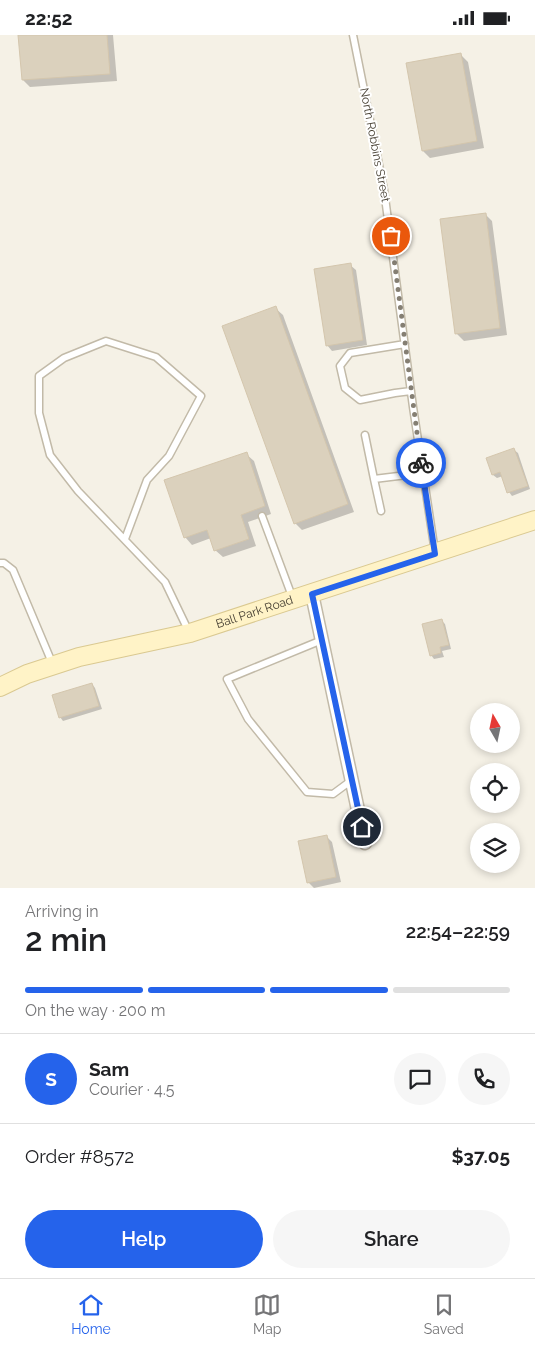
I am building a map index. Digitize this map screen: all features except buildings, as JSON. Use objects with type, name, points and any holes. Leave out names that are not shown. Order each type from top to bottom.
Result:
[{"type":"street","name":"Ball Park Road","points":[[0,687],[27,674],[79,657],[190,633],[535,520]]},
{"type":"street","points":[[312,594],[366,843]]},
{"type":"lane","name":"North Robbins Street","points":[[353,35],[384,189],[435,554]]},
{"type":"lane","points":[[124,539],[147,480],[169,456],[201,396],[156,357],[106,341],[64,359],[39,376],[39,413],[50,455],[78,491],[124,539],[166,582],[190,633]]},
{"type":"lane","points":[[405,344],[350,353],[340,367],[346,388],[360,400],[411,391]]},
{"type":"lane","points":[[365,435],[381,511]]},
{"type":"lane","points":[[374,479],[423,473]]},
{"type":"lane","points":[[262,516],[294,600]]},
{"type":"lane","points":[[0,563],[4,563],[13,570],[53,666]]},
{"type":"lane","points":[[322,641],[227,679],[248,719],[308,792],[333,794],[352,780]]},
{"type":"way so far","points":[[391,236],[421,463]]},
{"type":"route","points":[[362,827],[312,594],[435,554],[421,463]]}]
